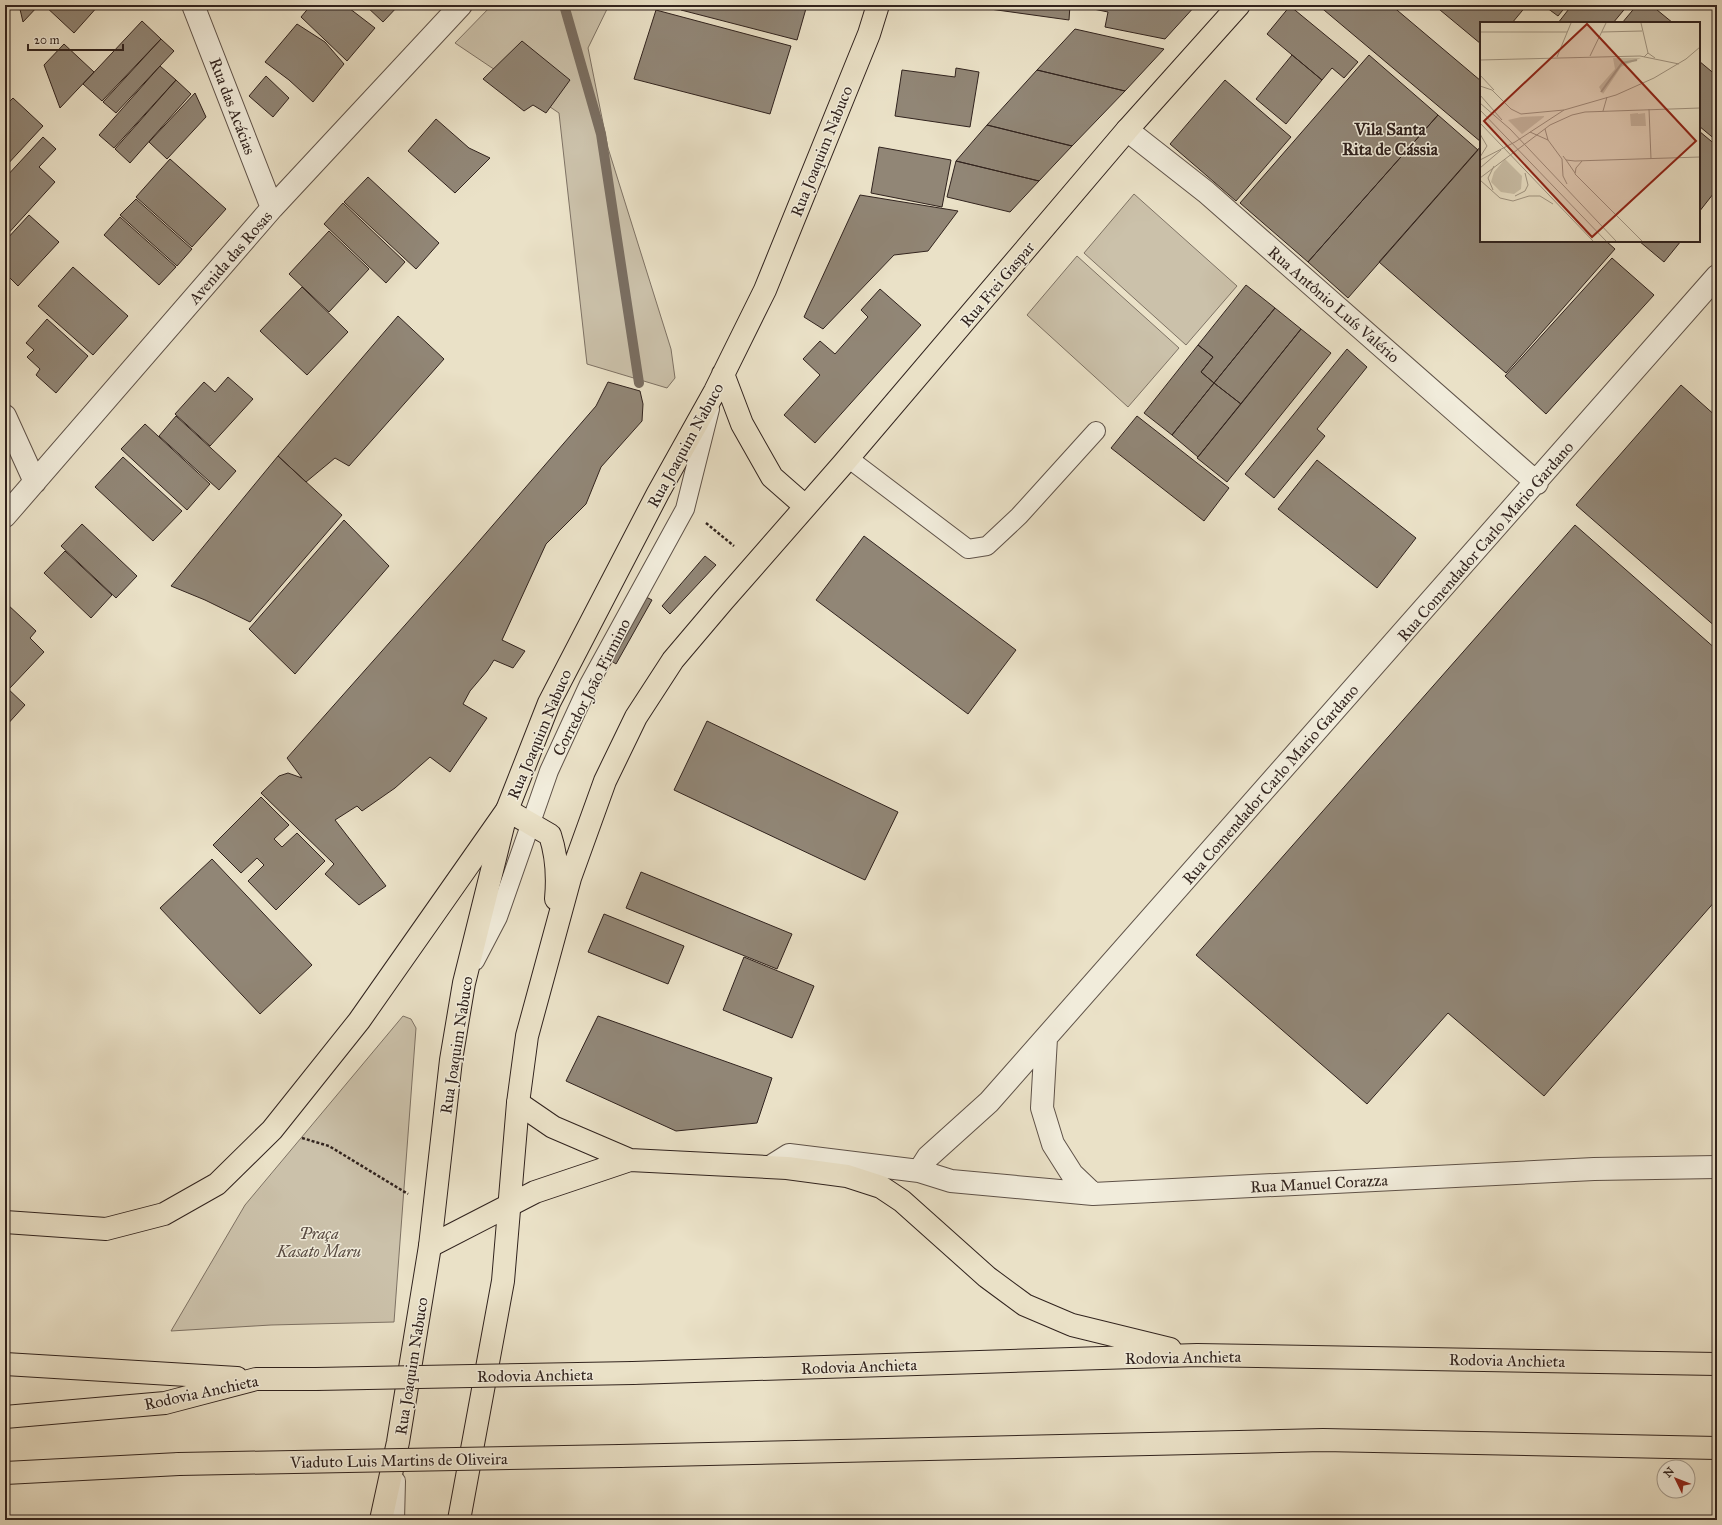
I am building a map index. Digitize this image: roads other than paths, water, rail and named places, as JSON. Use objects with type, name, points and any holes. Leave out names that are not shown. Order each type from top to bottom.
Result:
[{"type":"main road","name":"Rua Joaquim Nabuco","points":[[381,1520],[398,1442],[430,1246],[451,1060],[464,983],[507,810],[549,703],[654,500],[719,382],[765,290],[869,34],[878,5]]},
{"type":"main road","name":"Rua Frei Gaspar","points":[[554,938],[570,878],[605,781],[636,717],[673,660],[804,506],[848,458],[1127,130],[1240,5]]},
{"type":"main road","points":[[719,382],[772,477],[804,506]]},
{"type":"main road","points":[[5,1222],[106,1229],[164,1214],[217,1184],[272,1130],[359,1021],[507,810],[550,835],[554,848],[558,874],[554,938],[527,1036],[518,1103],[503,1281],[459,1520]]},
{"type":"main road","points":[[518,1103],[553,1127],[630,1160],[770,1167],[847,1176],[881,1187],[902,1201],[986,1277],[1025,1305],[1072,1325],[1197,1355]]},
{"type":"main road","points":[[430,1246],[535,1192],[630,1160]]},
{"type":"main road","name":"Rodovia Anchieta","points":[[5,1417],[165,1403],[256,1379],[633,1372],[1197,1355],[1717,1364]]},
{"type":"main road","points":[[5,1364],[256,1379]]},
{"type":"main road","name":"Viaduto Luis Martins de Oliveira","points":[[5,1473],[179,1464],[620,1456],[1323,1440],[1717,1448]]},
{"type":"street","name":"Rua das Acácias","points":[[193,5],[272,208]]},
{"type":"street","name":"Avenida das Rosas","points":[[5,516],[272,208],[461,5]]},
{"type":"street","name":"Rua Antônio Luís Valério","points":[[1127,130],[1206,192],[1537,483]]},
{"type":"street","name":"Rua Comendador Carlo Mario Gardano","points":[[919,1171],[928,1157],[989,1102],[1537,483],[1717,276]]},
{"type":"street","points":[[5,416],[35,482]]},
{"type":"street","points":[[1046,1038],[1042,1108],[1053,1144],[1072,1174],[1093,1194]]},
{"type":"street","points":[[770,1167],[788,1155],[919,1171]]},
{"type":"street","name":"Rua Manuel Corazza","points":[[919,1171],[951,1181],[1093,1194],[1594,1169],[1717,1167]]},
{"type":"lane","name":"Corredor João Firmino","points":[[464,983],[498,917],[549,771],[589,684],[685,509],[719,382]]},
{"type":"lane","points":[[848,458],[968,549],[987,546],[1019,516],[1096,431]]},
{"type":"lane","points":[[395,1520],[398,1442]]},
{"type":"waterway","points":[[564,5],[601,134],[639,383]]},
{"type":"district","name":"Vila Santa Rita de Cássia","points":[[1390,139]]},
{"type":"park label","name":"Praça Kasato Maru","points":[[319,1242]]}]
